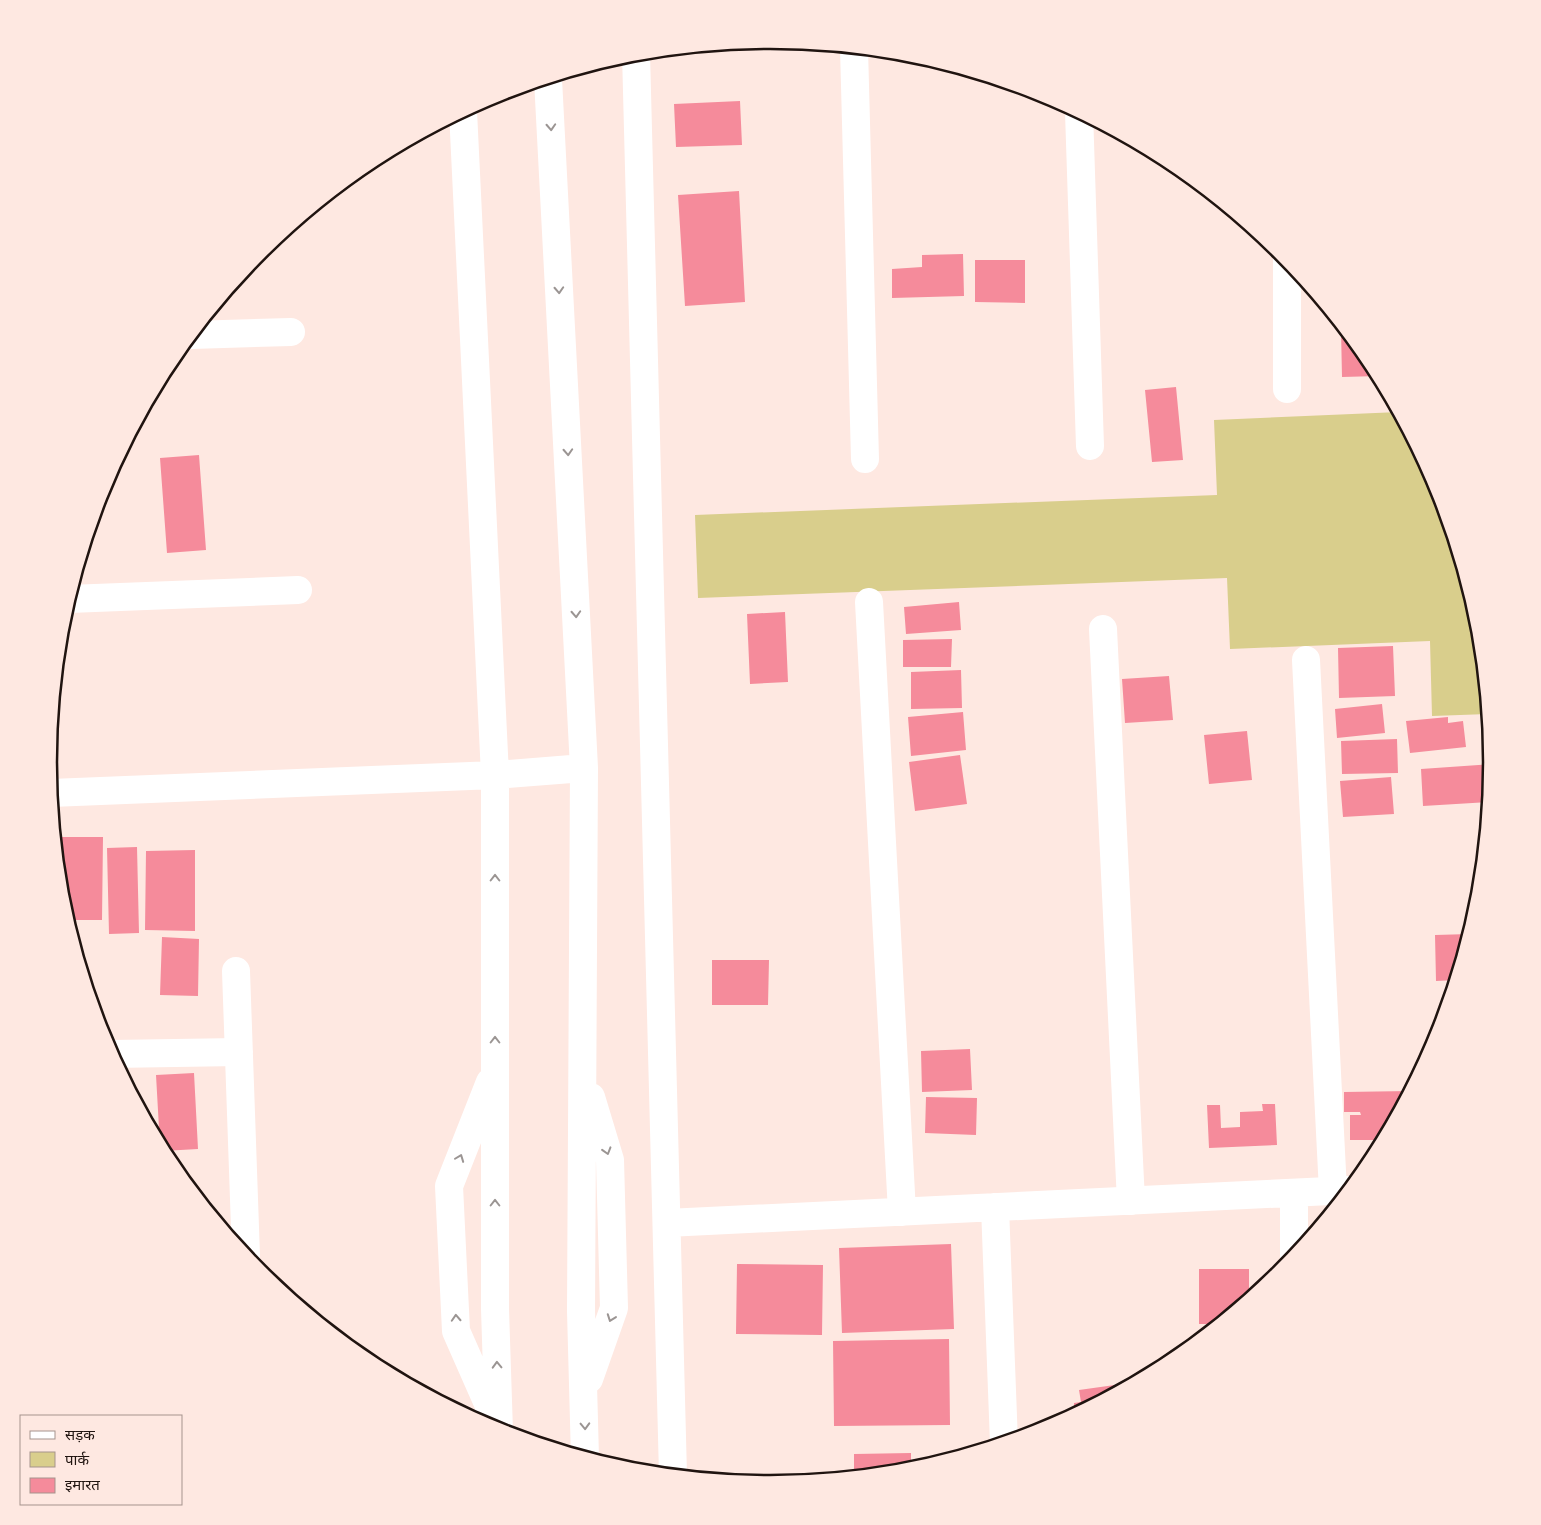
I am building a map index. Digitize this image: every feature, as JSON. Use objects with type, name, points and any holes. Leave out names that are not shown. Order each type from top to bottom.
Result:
[{"type":"street","points":[[854,54],[866,459]]},
{"type":"street","points":[[636,61],[674,1470]]},
{"type":"street","points":[[548,85],[584,768],[581,1311],[586,1452]]},
{"type":"street","points":[[463,118],[495,776],[495,1309],[499,1423]]},
{"type":"street","points":[[1080,119],[1090,446]]},
{"type":"street","points":[[1286,389],[1287,271]]},
{"type":"street","points":[[199,335],[291,332]]},
{"type":"street","points":[[76,599],[298,590]]},
{"type":"street","points":[[869,602],[902,1212]]},
{"type":"street","points":[[1103,630],[1132,1201]]},
{"type":"street","points":[[667,1223],[1341,1191],[1306,660]]},
{"type":"street","points":[[58,793],[495,776],[584,768]]},
{"type":"street","points":[[236,971],[246,1245]]},
{"type":"street","points":[[119,1054],[239,1052]]},
{"type":"street","points":[[495,1067],[449,1186],[456,1331],[495,1421]]},
{"type":"street","points":[[1294,1193],[1294,1247]]},
{"type":"street","points":[[995,1207],[1004,1437]]},
{"type":"green space","points":[[1392,412],[1430,489],[1460,578],[1471,623],[1483,714],[1432,716],[1430,641],[1230,649],[1227,578],[698,598],[695,515],[1217,495],[1214,420]]},
{"type":"building","points":[[740,101],[742,145],[676,147],[674,104]]},
{"type":"building","points":[[739,191],[745,302],[685,306],[678,195]]},
{"type":"building","points":[[963,254],[964,296],[892,298],[892,269],[922,267],[922,255]]},
{"type":"building","points":[[975,260],[1025,260],[1025,303],[975,302]]},
{"type":"building","points":[[1341,334],[1370,376],[1342,377]]},
{"type":"building","points":[[1176,387],[1183,460],[1152,462],[1145,390]]},
{"type":"building","points":[[199,455],[206,550],[167,553],[160,458]]},
{"type":"building","points":[[959,602],[961,630],[906,634],[904,607]]},
{"type":"building","points":[[785,612],[788,682],[750,684],[747,614]]},
{"type":"building","points":[[952,639],[951,667],[903,667],[903,640]]},
{"type":"building","points":[[1393,646],[1395,696],[1339,698],[1338,648]]},
{"type":"building","points":[[961,670],[962,708],[911,709],[911,672]]},
{"type":"building","points":[[1169,676],[1173,720],[1125,723],[1122,679]]},
{"type":"building","points":[[1382,704],[1385,733],[1337,738],[1335,709]]},
{"type":"building","points":[[963,712],[966,750],[911,756],[908,717]]},
{"type":"building","points":[[1448,717],[1448,723],[1463,721],[1466,747],[1410,753],[1406,721]]},
{"type":"building","points":[[1247,731],[1252,780],[1209,784],[1204,735]]},
{"type":"building","points":[[1397,739],[1398,773],[1342,774],[1341,741]]},
{"type":"building","points":[[960,755],[967,804],[915,811],[909,762]]},
{"type":"building","points":[[1484,765],[1483,802],[1423,806],[1421,769]]},
{"type":"building","points":[[1391,777],[1394,814],[1343,817],[1340,781]]},
{"type":"building","points":[[61,837],[103,837],[102,920],[74,920]]},
{"type":"building","points":[[137,847],[139,933],[109,934],[107,848]]},
{"type":"building","points":[[195,850],[195,931],[145,930],[146,851]]},
{"type":"building","points":[[1463,934],[1450,980],[1436,981],[1435,935]]},
{"type":"building","points":[[162,937],[199,939],[198,996],[160,995]]},
{"type":"building","points":[[712,960],[769,960],[768,1005],[712,1005]]},
{"type":"building","points":[[970,1049],[972,1090],[922,1092],[921,1051]]},
{"type":"building","points":[[194,1073],[198,1149],[172,1151],[159,1130],[156,1075]]},
{"type":"building","points":[[1404,1091],[1376,1140],[1350,1140],[1350,1115],[1361,1115],[1360,1112],[1344,1112],[1344,1092]]},
{"type":"building","points":[[926,1097],[977,1098],[976,1135],[925,1133]]},
{"type":"building","points":[[1262,1104],[1275,1104],[1277,1145],[1209,1148],[1207,1105],[1220,1105],[1221,1128],[1240,1127],[1240,1112],[1263,1111]]},
{"type":"building","points":[[951,1244],[954,1329],[842,1333],[839,1248]]},
{"type":"building","points":[[737,1264],[823,1265],[822,1335],[736,1334]]},
{"type":"building","points":[[1199,1269],[1249,1269],[1249,1291],[1211,1324],[1199,1324]]},
{"type":"building","points":[[949,1339],[950,1425],[834,1426],[833,1341]]},
{"type":"building","points":[[1121,1384],[1074,1408],[1074,1403],[1081,1402],[1079,1390]]},
{"type":"building","points":[[911,1453],[911,1463],[854,1471],[854,1454]]}]
